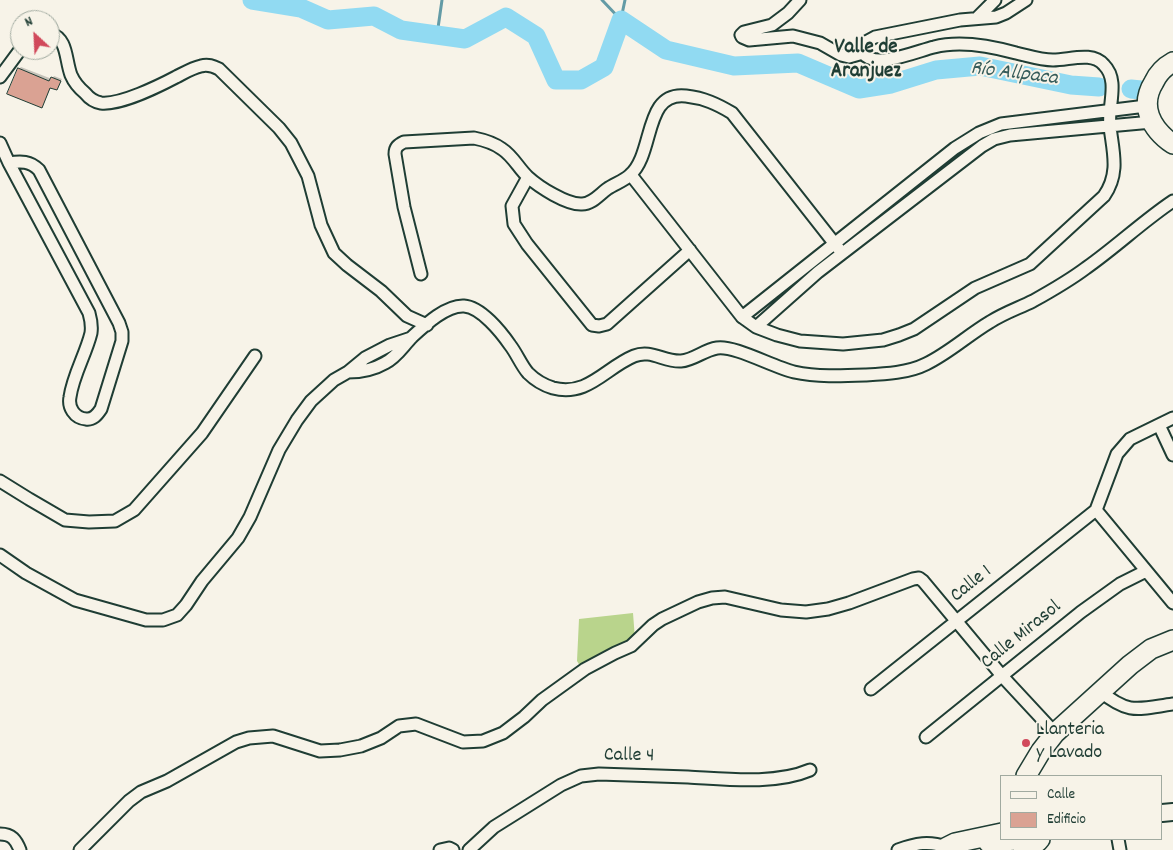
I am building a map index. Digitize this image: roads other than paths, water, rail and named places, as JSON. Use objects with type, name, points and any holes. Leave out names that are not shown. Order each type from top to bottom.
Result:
[{"type":"main road","points":[[1173,62],[1158,74],[1150,87],[1147,98],[1149,114],[1164,136],[1173,144]]},
{"type":"main road","points":[[1027,775],[1054,733],[1100,691],[1151,649],[1173,640]]},
{"type":"main road","points":[[946,848],[955,843],[984,835],[1000,838]]},
{"type":"street","points":[[800,0],[788,13],[772,25],[744,32],[741,35],[742,37],[748,40],[793,36],[820,43],[841,55],[849,57],[863,53]]},
{"type":"street","points":[[978,18],[995,0]]},
{"type":"street","points":[[631,175],[742,317],[756,327],[776,335],[800,341],[844,344],[883,340],[914,329],[975,288],[1030,264],[1104,196],[1111,186],[1115,158],[1109,125],[1112,76],[1104,64],[1092,57],[1044,59],[995,48],[956,44],[936,46],[888,60],[869,60],[863,53],[864,43],[875,37],[978,18],[996,17],[1026,0]]},
{"type":"street","points":[[60,39],[63,42],[72,77],[88,97],[98,102],[108,103],[147,90],[193,68],[211,65],[219,69],[279,128],[295,151],[308,176],[321,225],[334,252],[347,265],[381,290],[399,310],[407,316],[427,324]]},
{"type":"street","points":[[0,77],[13,60]]},
{"type":"street","points":[[421,274],[404,207],[395,154],[395,149],[398,145],[413,141],[474,138],[485,140],[503,149],[528,177],[565,200],[580,204],[590,203],[631,175],[645,152],[655,112],[662,102],[670,97],[680,95],[717,103],[732,113],[842,253]]},
{"type":"street","points":[[742,317],[955,148],[979,133],[1002,124],[1109,110],[1149,114]]},
{"type":"street","points":[[756,327],[842,253],[964,158],[994,139],[1010,135],[1109,125],[1149,114]]},
{"type":"street","points":[[0,143],[8,163],[89,313],[91,332],[69,397],[72,411],[76,416],[90,419],[97,415],[101,409],[122,341],[122,332],[40,170],[33,164],[26,162],[8,163]]},
{"type":"street","points":[[528,177],[512,206],[514,224],[527,244],[592,325],[607,324],[690,250]]},
{"type":"street","points":[[0,555],[26,573],[75,600],[146,620],[163,620],[177,615],[202,581],[238,538],[250,517],[279,450],[310,401],[334,380],[348,372],[365,358],[390,345],[411,338],[447,310],[457,306],[474,307],[510,345],[527,372],[538,382],[553,388],[571,390],[584,388],[635,356],[656,355],[670,360],[681,361],[720,347],[733,349],[763,362],[792,371],[817,375],[867,375],[905,372],[925,365],[993,320],[1034,300],[1086,269],[1133,229],[1173,201]]},
{"type":"street","points":[[0,481],[29,500],[66,520],[89,522],[115,521],[134,510],[202,433],[255,356]]},
{"type":"street","points":[[1173,418],[1130,440],[1117,454],[1096,510],[1173,603]]},
{"type":"street","points":[[1159,425],[1173,455]]},
{"type":"street","name":"Calle 1","points":[[871,689],[1096,510]]},
{"type":"street","name":"Calle Mirasol","points":[[926,737],[1081,612],[1120,584],[1146,571]]},
{"type":"street","points":[[80,850],[129,801],[141,792],[167,781],[236,742],[249,738],[273,736],[320,751],[361,746],[381,738],[399,726],[416,724],[463,742],[482,741],[503,733],[542,700],[586,669],[631,646],[662,619],[698,602],[712,598],[725,597],[781,610],[806,612],[828,609],[849,603],[919,578],[924,581],[1003,676],[1054,733]]},
{"type":"street","points":[[1100,691],[1119,705],[1127,708],[1173,704]]},
{"type":"street","name":"Calle 4","points":[[469,850],[494,827],[561,785],[581,776],[599,774],[720,779],[768,778],[789,776],[810,770]]},
{"type":"street","points":[[0,834],[10,835],[17,841],[20,850]]},
{"type":"street","points":[[898,850],[911,845],[934,843],[946,848]]},
{"type":"street","points":[[440,850],[449,848],[453,850]]},
{"type":"waterway","name":"Río Allpaca","points":[[252,0],[301,8],[328,20],[374,16],[401,30],[465,39],[506,17],[536,36],[556,80],[581,80],[604,67],[621,20],[666,50],[734,66],[798,63],[859,89],[891,84],[936,70],[980,66],[1071,85],[1099,87]]},
{"type":"waterway","points":[[437,35],[442,0]]},
{"type":"waterway","points":[[602,0],[621,20]]},
{"type":"waterway","points":[[621,19],[625,0]]},
{"type":"waterway","name":"Río Allpaca","points":[[1131,89],[1141,90]]},
{"type":"place","name":"Llanteria y Lavado","points":[[1026,743]]},
{"type":"district","name":"Valle de Aranjuez","points":[[866,61]]}]
